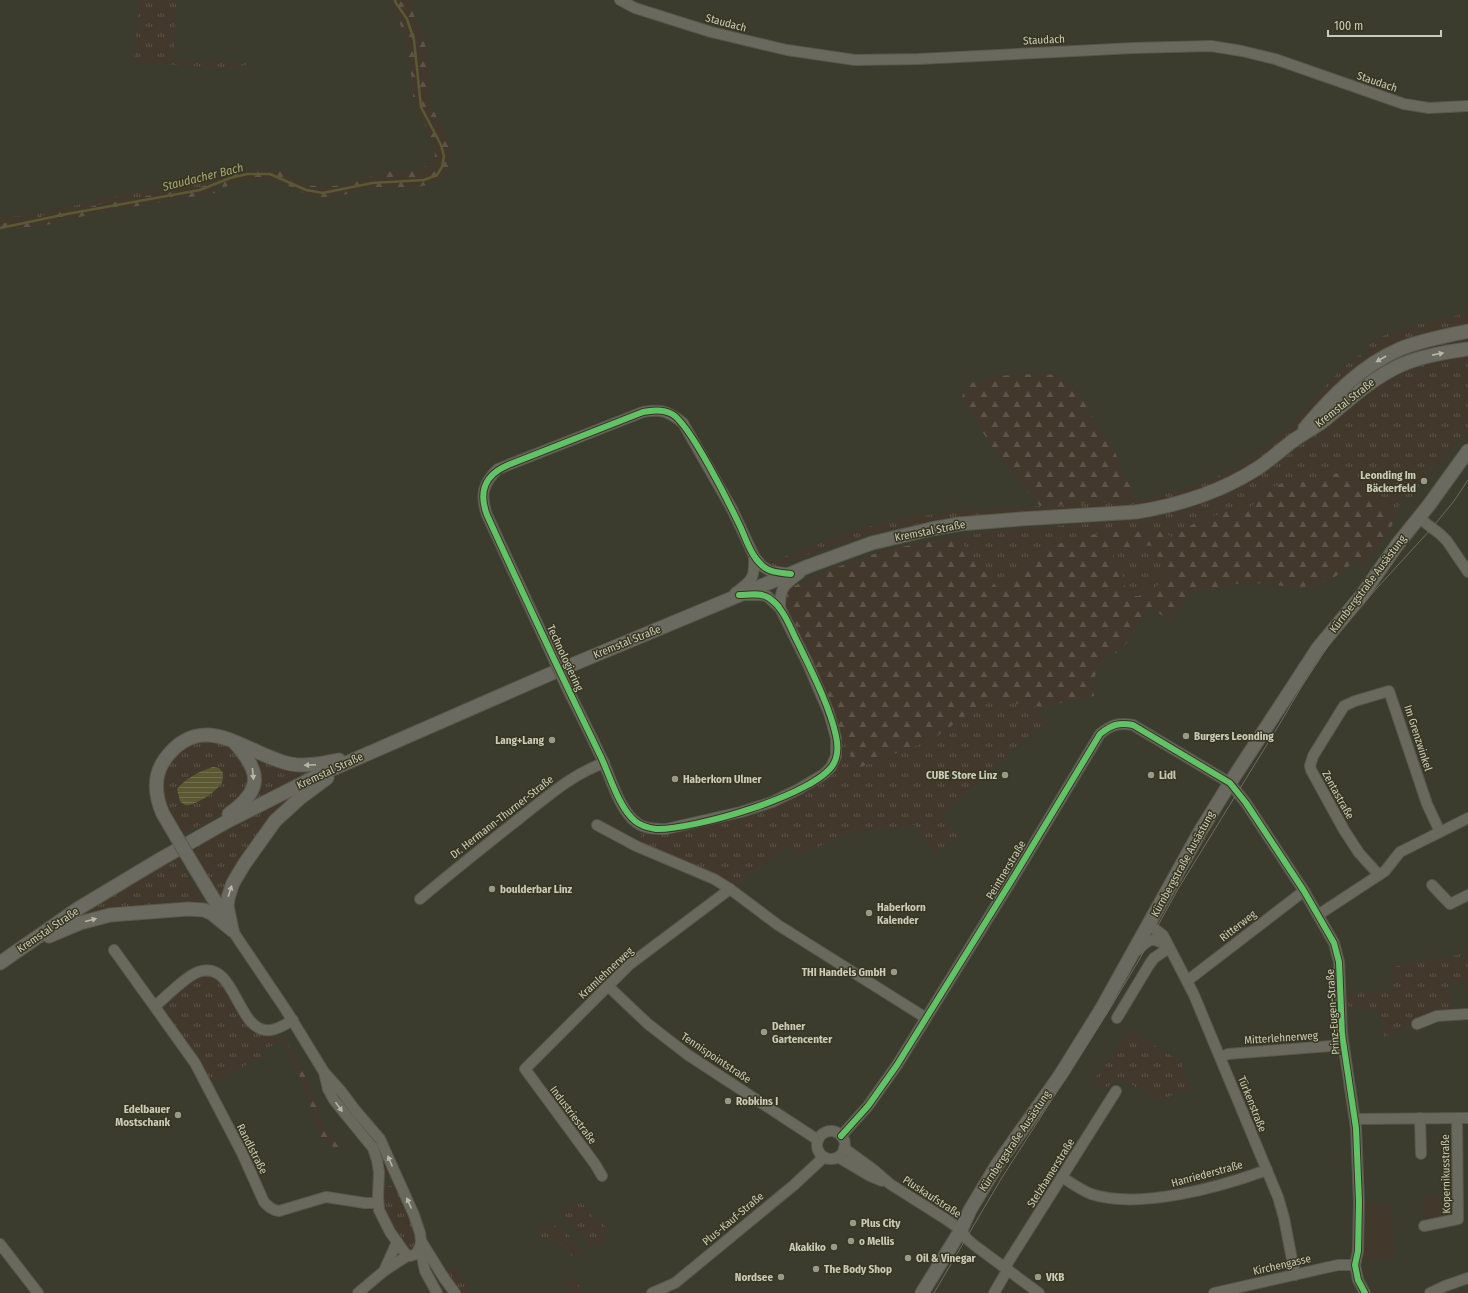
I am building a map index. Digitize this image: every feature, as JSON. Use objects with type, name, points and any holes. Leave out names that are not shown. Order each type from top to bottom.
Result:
[{"type":"main road","name":"Kremstal Straße","points":[[1293,441],[1329,400],[1361,372],[1400,350],[1417,344],[1468,331]]},
{"type":"main road","name":"Kremstal Straße","points":[[0,963],[105,892],[190,842],[262,803],[357,758],[550,674],[809,566],[872,543],[945,527],[994,521],[1136,512],[1178,504],[1200,497],[1240,479],[1274,457],[1293,441],[1322,422],[1369,383],[1384,373],[1420,358],[1465,350]]},
{"type":"main road","name":"Kürnbergstraße Ausästung","points":[[922,1293],[997,1166],[1061,1074],[1102,1008],[1197,836],[1230,783],[1318,648],[1362,595],[1396,545],[1419,518],[1468,451]]},
{"type":"main road","points":[[232,930],[163,814],[157,799],[156,782],[162,763],[176,747],[185,741],[202,736],[217,736],[250,747],[270,758],[293,765],[317,764],[357,758]]},
{"type":"main road","points":[[190,842],[242,804],[252,791],[254,782],[253,767],[234,742]]},
{"type":"main road","points":[[232,930],[227,906],[229,891],[233,882],[259,842],[275,821],[300,798],[357,758]]},
{"type":"main road","points":[[17,951],[94,918],[125,913],[204,910],[211,913],[232,930]]},
{"type":"street","name":"Staudach","points":[[620,0],[635,8],[711,32],[787,50],[855,60],[919,59],[1133,48],[1211,46],[1260,54],[1368,92],[1416,106],[1443,108],[1468,106]]},
{"type":"street","name":"Technologiering","points":[[739,595],[767,596],[780,608],[807,662],[834,726],[836,756],[831,767],[824,774],[800,789],[762,806],[685,826],[666,829],[654,829],[640,825],[630,816],[622,804],[487,515],[483,505],[485,485],[498,469],[621,420],[643,412],[661,411],[672,414],[683,423],[732,509],[754,556],[762,566],[770,571],[791,574]]},
{"type":"street","points":[[1419,518],[1447,541],[1468,572]]},
{"type":"street","name":"Technologiering","points":[[725,601],[751,581],[755,571],[754,556]]},
{"type":"street","points":[[780,608],[780,597],[783,588],[809,566]]},
{"type":"street","name":"Im Grenzwinkel","points":[[1349,703],[1390,691],[1427,804],[1440,832]]},
{"type":"street","name":"Zentastraße","points":[[1349,703],[1344,706],[1338,714],[1313,756],[1310,766],[1344,830],[1359,853],[1379,875]]},
{"type":"street","name":"Peintnerstraße","points":[[841,1136],[877,1094],[897,1065],[1018,870],[1100,734],[1107,728],[1119,724],[1133,725],[1230,783]]},
{"type":"street","name":"Dr. Hermann-Thurner-Straße","points":[[420,899],[449,874],[560,788],[593,766],[604,763]]},
{"type":"street","name":"Prinz-Eugen-Straße","points":[[1230,783],[1246,803],[1304,891],[1334,943],[1338,954],[1341,975],[1343,1045],[1355,1119],[1359,1202],[1358,1250],[1355,1265],[1358,1280],[1365,1293]]},
{"type":"street","points":[[1318,915],[1385,871],[1400,852],[1468,818]]},
{"type":"street","points":[[597,825],[636,846],[714,879],[730,889],[778,925],[926,1018]]},
{"type":"street","points":[[1432,885],[1450,904],[1468,895]]},
{"type":"street","name":"Kramlehnerweg","points":[[525,1070],[629,965],[730,889]]},
{"type":"street","name":"Ritterweg","points":[[1187,980],[1304,891]]},
{"type":"street","name":"Türkenstraße","points":[[1148,924],[1163,935],[1194,994],[1221,1057],[1281,1207],[1295,1275]]},
{"type":"street","points":[[232,930],[293,1020],[324,1072],[341,1090],[380,1139],[414,1215],[421,1244],[425,1271]]},
{"type":"street","points":[[1117,1018],[1154,958],[1169,948],[1161,942],[1150,940],[1145,942],[1127,962]]},
{"type":"street","name":"Randlstraße","points":[[114,950],[196,1063],[242,1153],[264,1202],[268,1207],[279,1211],[326,1197],[365,1203],[378,1202]]},
{"type":"street","points":[[155,1006],[190,976],[197,972],[210,970],[222,976],[246,1016],[256,1027],[261,1030],[276,1030],[293,1020]]},
{"type":"street","name":"Tennispointstraße","points":[[608,986],[648,1024],[688,1056],[818,1140]]},
{"type":"street","points":[[1417,1024],[1437,1016],[1468,1014]]},
{"type":"street","name":"Mitterlehnerweg","points":[[1221,1057],[1228,1054],[1343,1045]]},
{"type":"street","name":"Industriestraße","points":[[525,1070],[595,1164],[602,1176]]},
{"type":"street","points":[[324,1072],[328,1089],[334,1100],[373,1148],[378,1166],[378,1202],[382,1217],[396,1242],[425,1271],[437,1293]]},
{"type":"street","name":"Stelzhamerstraße","points":[[994,1293],[1007,1268],[1116,1091]]},
{"type":"street","points":[[1420,1118],[1421,1154]]},
{"type":"street","name":"Kopernikusstraße","points":[[1424,1226],[1458,1219],[1457,1118]]},
{"type":"street","points":[[1355,1119],[1468,1118]]},
{"type":"street","points":[[828,1132],[837,1133],[841,1136],[844,1143],[844,1148],[838,1157],[831,1159],[821,1155],[817,1148],[820,1136],[828,1132]]},
{"type":"street","points":[[844,1148],[890,1184]]},
{"type":"street","name":"Plus-Kauf-Straße","points":[[652,1293],[675,1282],[692,1269],[794,1185],[824,1157]]},
{"type":"street","points":[[838,1157],[870,1176],[890,1184]]},
{"type":"street","name":"Hanriederstraße","points":[[1062,1177],[1091,1194],[1111,1198],[1143,1198],[1165,1197],[1186,1193],[1266,1170]]},
{"type":"street","points":[[379,1188],[389,1182],[400,1183]]},
{"type":"street","name":"Pluskaufstraße","points":[[890,1184],[947,1220],[960,1230],[974,1245],[1039,1293]]},
{"type":"street","points":[[384,1271],[396,1242]]},
{"type":"street","points":[[0,1244],[38,1293]]},
{"type":"street","points":[[358,1293],[384,1271],[409,1256],[416,1254],[421,1244]]},
{"type":"street","points":[[421,1244],[455,1293]]},
{"type":"street","name":"Kirchengasse","points":[[1214,1293],[1338,1265],[1355,1265]]},
{"type":"street","points":[[1430,1293],[1468,1278]]},
{"type":"green space","points":[[139,0],[177,0],[173,60],[246,63],[246,65],[222,68],[134,62]]},
{"type":"green space","points":[[390,0],[410,0],[415,19],[424,36],[430,75],[428,99],[450,144],[450,161],[446,176],[433,183],[415,188],[378,187],[325,199],[311,197],[279,181],[262,178],[241,181],[222,188],[225,173],[268,168],[284,172],[307,185],[324,187],[342,185],[390,171],[411,171],[427,166],[435,156],[434,145],[413,99],[413,86],[405,39]]},
{"type":"green space","points":[[220,176],[218,181],[196,188],[133,198],[0,224],[0,217],[28,216],[143,191],[181,187]]},
{"type":"green space","points":[[218,181],[215,193],[96,213],[42,226],[0,230],[0,224],[133,198],[196,188]]},
{"type":"green space","points":[[1468,313],[1468,325],[1393,346],[1368,358],[1365,355],[1365,350],[1371,341],[1390,333],[1419,324]]},
{"type":"green space","points":[[1468,336],[1468,343],[1445,346],[1419,352],[1385,366],[1344,395],[1343,393],[1377,367],[1413,349]]},
{"type":"green space","points":[[1360,354],[1364,362],[1314,413],[1278,445],[1259,460],[1239,472],[1218,483],[1189,494],[1130,506],[1009,512],[926,522],[851,540],[777,567],[767,563],[850,532],[899,520],[982,509],[1137,499],[1168,493],[1197,484],[1235,467],[1270,443],[1299,417],[1345,366]]},
{"type":"green space","points":[[1468,357],[1468,428],[1439,465],[1431,466],[1411,499],[1402,497],[1395,519],[1369,492],[1339,472],[1322,480],[1264,492],[1246,513],[1229,511],[1198,521],[1172,537],[1154,529],[1071,537],[1033,560],[1000,591],[957,537],[995,531],[1149,518],[1179,511],[1213,500],[1240,488],[1270,469],[1351,403],[1386,380],[1426,364],[1448,359]]},
{"type":"green space","points":[[1034,374],[1061,375],[1079,392],[1091,416],[1112,444],[1124,475],[1137,500],[1040,506],[996,453],[979,426],[979,422],[966,408],[961,399],[965,390],[971,383],[994,376]]},
{"type":"green space","points":[[1339,472],[1369,493],[1382,504],[1395,519],[1388,533],[1364,568],[1355,561],[1334,577],[1311,586],[1291,587],[1260,583],[1242,583],[1189,594],[1170,621],[1150,607],[1122,649],[1111,655],[1102,663],[1094,679],[1094,696],[1045,707],[1013,703],[992,697],[933,739],[856,769],[808,654],[784,603],[786,592],[792,587],[821,573],[889,549],[957,537],[1000,591],[1033,560],[1071,537],[1154,529],[1172,537],[1198,521],[1229,511],[1246,513],[1264,492],[1282,483],[1322,480]],"holes":[[[1140,545],[1153,546],[1168,580],[1139,596],[1130,596],[1126,590],[1122,574],[1113,551],[1116,548],[1128,553]]]},
{"type":"green space","points":[[1139,545],[1154,546],[1168,580],[1139,596],[1130,596],[1126,590],[1122,574],[1113,551],[1116,548],[1121,551]]},
{"type":"green space","points":[[992,697],[1013,703],[1042,707],[1040,710],[1048,727],[1037,728],[941,816],[959,836],[933,854],[915,825],[883,828],[849,834],[797,856],[787,847],[733,888],[604,826],[604,822],[610,822],[622,833],[638,840],[642,835],[628,822],[624,812],[636,827],[648,834],[664,835],[741,819],[778,805],[824,781],[834,773],[841,759],[843,738],[856,769],[933,739]]},
{"type":"green space","points":[[208,742],[225,745],[235,753],[243,763],[249,775],[248,787],[242,797],[231,807],[205,823],[182,834],[166,805],[164,793],[165,775],[172,759],[184,748],[192,744]]},
{"type":"green space","points":[[251,754],[267,763],[282,767],[315,770],[251,803],[258,783],[259,773],[258,767]]},
{"type":"green space","points":[[302,791],[222,891],[218,894],[192,848]]},
{"type":"green space","points":[[176,856],[205,905],[65,925]]},
{"type":"green space","points":[[1468,953],[1468,980],[1448,984],[1452,1010],[1425,1016],[1411,1022],[1413,1026],[1384,1037],[1380,1011],[1346,1006],[1345,995],[1394,990],[1392,967]]},
{"type":"green space","points":[[205,975],[214,976],[221,981],[245,1022],[252,1029],[260,1034],[277,1036],[284,1039],[260,1052],[263,1056],[209,1085],[190,1047],[174,1026],[165,1009],[166,1002],[196,977]]},
{"type":"green space","points":[[1128,1030],[1181,1061],[1190,1089],[1159,1100],[1122,1079],[1111,1083],[1105,1091],[1092,1083]]},
{"type":"green space","points":[[284,1039],[304,1072],[324,1126],[341,1150],[329,1145],[321,1137],[300,1077],[290,1056],[280,1041]]},
{"type":"green space","points":[[327,1080],[375,1140],[391,1176],[384,1177],[381,1158],[337,1097]]},
{"type":"green space","points":[[390,1186],[396,1188],[406,1206],[417,1243],[414,1249],[409,1250],[401,1242],[385,1212],[383,1205],[383,1191],[386,1187]]},
{"type":"green space","points":[[1425,1196],[1456,1196],[1454,1215],[1427,1222],[1425,1215]]},
{"type":"green space","points":[[578,1202],[586,1206],[594,1221],[596,1215],[607,1229],[603,1232],[606,1237],[606,1243],[599,1244],[591,1249],[581,1232],[560,1215],[566,1208]]},
{"type":"green space","points":[[1363,1203],[1391,1203],[1395,1257],[1362,1260]]},
{"type":"green space","points":[[542,1225],[555,1226],[567,1233],[583,1255],[574,1258],[558,1243],[542,1238],[539,1230]]},
{"type":"green space","points":[[455,1266],[472,1293],[460,1293],[453,1286],[444,1271]]},
{"type":"green space","points":[[573,1276],[583,1293],[571,1293],[565,1284],[565,1281]]},
{"type":"shaded area","points":[[213,767],[219,768],[223,773],[220,785],[200,801],[189,805],[182,803],[180,801],[177,789],[194,775]]},
{"type":"waterway","name":"Staudacher Bach","points":[[0,228],[67,214],[200,190],[230,178],[247,174],[270,174],[306,190],[323,193],[372,183],[424,180],[437,175],[442,167],[444,156],[441,145],[421,107],[414,40],[407,19],[395,0]]},
{"type":"tram line","points":[[934,1293],[1001,1179],[1106,1015],[1139,960],[1178,889],[1302,686],[1334,637],[1431,529],[1454,501],[1468,480]]},
{"type":"cycle path","points":[[739,595],[758,594],[766,596],[777,605],[785,617],[825,701],[837,739],[837,750],[834,763],[823,775],[804,787],[780,798],[752,808],[697,824],[673,828],[656,829],[642,825],[629,815],[615,791],[601,757],[487,515],[483,498],[486,485],[494,474],[508,465],[643,412],[654,410],[665,411],[672,414],[680,421],[699,448],[719,484],[750,550],[757,561],[767,569],[779,573],[791,574]]},
{"type":"cycle path","points":[[841,1136],[868,1106],[897,1065],[1018,870],[1100,734],[1115,725],[1133,725],[1230,783],[1246,803],[1304,891],[1334,943],[1339,962],[1342,1034],[1356,1128],[1359,1202],[1358,1251],[1355,1265],[1358,1280],[1365,1293]]},
{"type":"place","name":"Leonding Im Bäckerfeld","points":[[1424,481]]},
{"type":"place","name":"Burgers Leonding","points":[[1186,736]]},
{"type":"place","name":"Lang+Lang","points":[[552,740]]},
{"type":"place","name":"CUBE Store Linz","points":[[1005,775]]},
{"type":"place","name":"Lidl","points":[[1151,775]]},
{"type":"place","name":"Haberkorn Ulmer","points":[[675,779]]},
{"type":"place","name":"boulderbar Linz","points":[[492,889]]},
{"type":"place","name":"Haberkorn Kalender","points":[[869,913]]},
{"type":"place","name":"THI Handels GmbH","points":[[894,972]]},
{"type":"place","name":"Dehner Gartencenter","points":[[764,1032]]},
{"type":"place","name":"Robkins I","points":[[728,1101]]},
{"type":"place","name":"Edelbauer Mostschank","points":[[178,1115]]},
{"type":"place","name":"Plus City","points":[[853,1223]]},
{"type":"place","name":"o Mellis","points":[[851,1241]]},
{"type":"place","name":"Akakiko","points":[[834,1247]]},
{"type":"place","name":"Oil & Vinegar","points":[[908,1258]]},
{"type":"place","name":"The Body Shop","points":[[816,1269]]},
{"type":"place","name":"Nordsee","points":[[781,1277]]},
{"type":"place","name":"VKB","points":[[1038,1277]]}]
